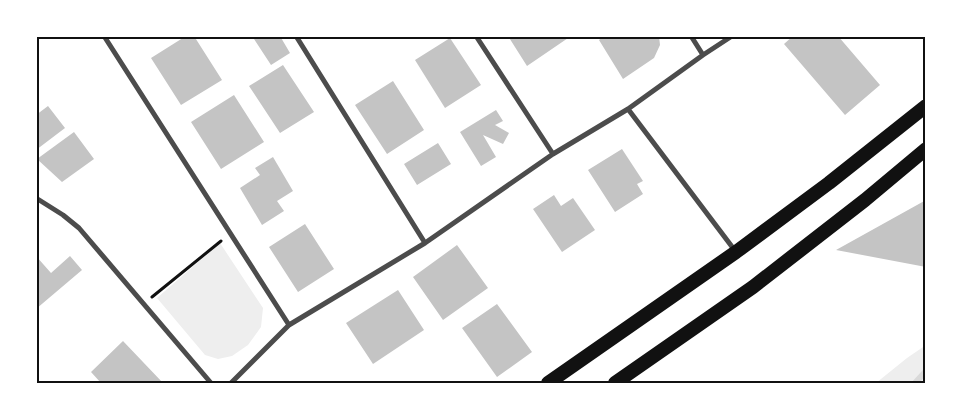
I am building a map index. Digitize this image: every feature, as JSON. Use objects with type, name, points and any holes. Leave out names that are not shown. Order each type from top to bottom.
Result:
[{"type":"highway","points":[[548,383],[736,252],[829,183],[926,106]]},
{"type":"highway","points":[[615,383],[753,286],[865,200],[926,149]]},
{"type":"street","points":[[104,36],[288,325]]},
{"type":"street","points":[[296,36],[424,242]]},
{"type":"street","points":[[476,36],[553,154]]},
{"type":"street","points":[[691,36],[704,55]]},
{"type":"street","points":[[231,383],[288,325],[424,242],[553,154],[628,109],[732,36]]},
{"type":"street","points":[[628,109],[736,252]]},
{"type":"street","points":[[37,200],[63,215],[79,228],[211,383]]},
{"type":"path","points":[[144,304],[230,233]]},
{"type":"shaded area","points":[[220,243],[263,308],[261,327],[248,345],[232,356],[218,359],[205,355],[157,298]]},
{"type":"shaded area","points":[[926,345],[926,383],[876,383],[907,358]]},
{"type":"building","points":[[186,36],[194,36],[222,80],[181,105],[151,58]]},
{"type":"building","points":[[252,36],[280,36],[290,53],[271,65]]},
{"type":"building","points":[[508,36],[571,36],[527,66]]},
{"type":"building","points":[[604,36],[659,36],[660,45],[654,58],[623,79],[599,40]]},
{"type":"building","points":[[793,36],[838,36],[880,85],[845,115],[784,44]]},
{"type":"building","points":[[450,38],[481,85],[445,108],[415,60]]},
{"type":"building","points":[[283,65],[314,112],[280,133],[249,86]]},
{"type":"building","points":[[393,81],[424,130],[387,154],[355,105]]},
{"type":"building","points":[[234,95],[264,142],[221,169],[191,122]]},
{"type":"building","points":[[48,106],[65,128],[36,150],[36,115]]},
{"type":"building","points":[[496,110],[503,121],[495,125],[509,133],[503,144],[483,135],[496,157],[481,166],[460,132]]},
{"type":"building","points":[[74,132],[94,159],[62,182],[37,159]]},
{"type":"building","points":[[438,143],[451,164],[417,185],[404,164]]},
{"type":"building","points":[[622,149],[643,181],[637,184],[643,194],[615,212],[588,170]]},
{"type":"building","points":[[273,157],[293,191],[277,201],[284,211],[262,225],[240,188],[260,175],[255,168]]},
{"type":"building","points":[[554,195],[561,206],[573,198],[595,230],[562,252],[533,209]]},
{"type":"building","points":[[926,200],[926,267],[836,250]]},
{"type":"building","points":[[305,224],[334,269],[298,292],[269,247]]},
{"type":"building","points":[[457,245],[488,288],[443,320],[413,277]]},
{"type":"building","points":[[36,256],[51,273],[70,256],[82,270],[36,309]]},
{"type":"building","points":[[398,290],[424,330],[373,364],[346,323]]},
{"type":"building","points":[[497,304],[532,352],[497,377],[462,328]]},
{"type":"building","points":[[123,341],[163,383],[101,383],[91,372]]},
{"type":"waterway","points":[[915,383],[926,371]]}]
